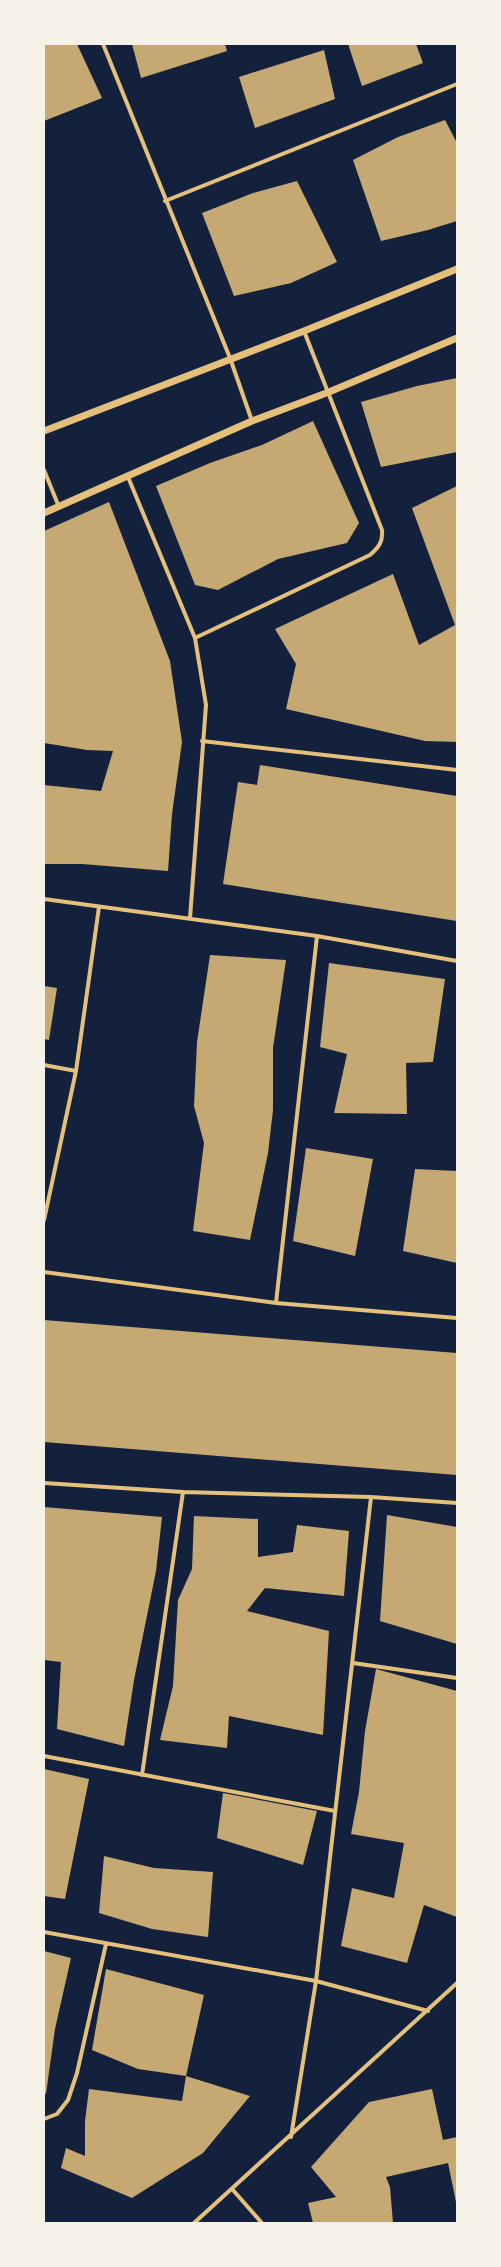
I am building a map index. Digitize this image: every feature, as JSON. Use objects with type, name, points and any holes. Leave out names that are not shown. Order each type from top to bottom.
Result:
[{"type":"street","points":[[103,44],[165,201],[230,358],[252,421]]},
{"type":"street","points":[[165,201],[457,84]]},
{"type":"street","points":[[44,431],[230,358],[304,331],[457,268]]},
{"type":"street","points":[[195,638],[370,555],[383,539],[382,530],[304,331]]},
{"type":"street","points":[[44,513],[252,421],[329,392],[457,338]]},
{"type":"street","points":[[44,470],[59,507]]},
{"type":"street","points":[[128,477],[195,638],[206,705],[202,741],[190,918]]},
{"type":"street","points":[[202,741],[457,770]]},
{"type":"street","points":[[44,899],[317,936],[457,961]]},
{"type":"street","points":[[44,1220],[76,1071],[99,907]]},
{"type":"street","points":[[276,1303],[317,936]]},
{"type":"street","points":[[44,1065],[76,1071]]},
{"type":"street","points":[[44,1272],[276,1303],[457,1318]]},
{"type":"street","points":[[44,1483],[183,1492],[371,1497],[457,1503]]},
{"type":"street","points":[[142,1775],[183,1492]]},
{"type":"street","points":[[291,2136],[316,1981],[371,1497]]},
{"type":"street","points":[[353,1663],[457,1678]]},
{"type":"street","points":[[44,1756],[335,1811]]},
{"type":"street","points":[[44,1932],[316,1981],[428,2011]]},
{"type":"street","points":[[44,2119],[57,2114],[68,2100],[77,2073],[106,1944]]},
{"type":"street","points":[[194,2223],[457,1983]]},
{"type":"street","points":[[232,2189],[262,2223]]},
{"type":"building","points":[[44,44],[77,44],[102,98],[44,121]]},
{"type":"building","points":[[132,44],[225,44],[227,51],[141,78]]},
{"type":"building","points":[[348,44],[416,44],[423,63],[362,86]]},
{"type":"building","points":[[324,50],[335,99],[255,128],[239,77]]},
{"type":"building","points":[[445,120],[457,143],[457,221],[428,230],[381,241],[353,160],[398,137]]},
{"type":"building","points":[[297,181],[337,262],[291,283],[234,296],[202,213],[253,193]]},
{"type":"building","points":[[457,378],[457,452],[381,467],[361,402],[417,386]]},
{"type":"building","points":[[313,421],[359,523],[347,543],[278,559],[218,590],[195,585],[156,486],[210,463],[262,445]]},
{"type":"building","points":[[457,486],[457,742],[425,741],[286,709],[296,664],[275,629],[393,574],[419,645],[455,625],[412,508]]},
{"type":"building","points":[[109,502],[170,661],[182,742],[172,814],[168,871],[82,864],[44,864],[44,785],[101,791],[113,751],[87,750],[44,743],[44,531]]},
{"type":"building","points":[[260,765],[457,796],[457,921],[223,884],[238,782],[257,785]]},
{"type":"building","points":[[210,955],[286,960],[273,1048],[273,1110],[268,1153],[250,1240],[193,1231],[204,1143],[194,1106],[197,1042]]},
{"type":"building","points":[[329,963],[445,979],[433,1062],[406,1063],[407,1114],[334,1113],[347,1054],[320,1047]]},
{"type":"building","points":[[44,986],[57,988],[49,1040],[44,1039]]},
{"type":"building","points":[[306,1148],[373,1159],[355,1256],[293,1241]]},
{"type":"building","points":[[415,1169],[457,1171],[457,1263],[403,1251]]},
{"type":"building","points":[[44,1320],[457,1353],[457,1475],[44,1442]]},
{"type":"building","points":[[44,1507],[162,1517],[156,1571],[134,1680],[124,1746],[57,1729],[61,1662],[44,1660]]},
{"type":"building","points":[[387,1515],[457,1527],[457,1644],[380,1621]]},
{"type":"building","points":[[194,1516],[258,1519],[258,1557],[293,1552],[297,1525],[349,1531],[344,1596],[265,1588],[247,1611],[329,1631],[323,1735],[229,1716],[227,1748],[160,1740],[173,1686],[178,1600],[192,1569]]},
{"type":"building","points":[[376,1669],[457,1691],[457,1917],[424,1905],[407,1963],[341,1946],[352,1888],[394,1898],[404,1843],[351,1834],[359,1792],[365,1731]]},
{"type":"building","points":[[44,1769],[89,1779],[65,1899],[44,1896]]},
{"type":"building","points":[[223,1793],[317,1811],[303,1865],[217,1838]]},
{"type":"building","points":[[104,1856],[154,1868],[213,1872],[208,1937],[152,1929],[99,1913]]},
{"type":"building","points":[[44,1951],[71,1958],[55,2029],[46,2094],[44,2093]]},
{"type":"building","points":[[106,1969],[204,1995],[186,2076],[138,2069],[92,2050]]},
{"type":"building","points":[[186,2076],[250,2096],[203,2153],[132,2198],[61,2168],[66,2148],[85,2156],[85,2121],[89,2089],[182,2101]]},
{"type":"building","points":[[432,2089],[443,2140],[457,2137],[457,2207],[448,2163],[386,2177],[390,2187],[393,2223],[313,2223],[308,2203],[336,2197],[311,2167],[369,2102]]}]
